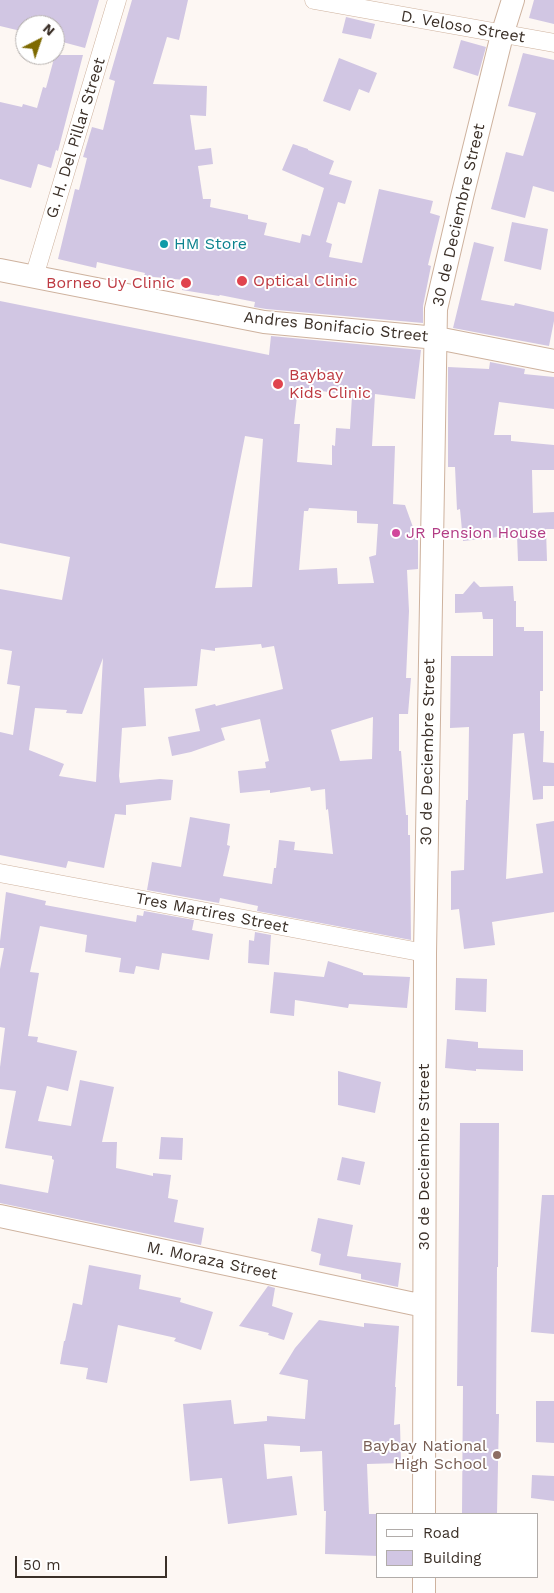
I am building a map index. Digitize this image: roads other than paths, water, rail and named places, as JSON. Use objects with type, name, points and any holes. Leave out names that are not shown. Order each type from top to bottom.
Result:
[{"type":"street","name":"G. H. Del Pillar Street","points":[[34,276],[117,0]]},
{"type":"street","name":"D. Veloso Street","points":[[314,0],[554,43]]},
{"type":"street","name":"30 de Deciembre Street","points":[[424,1513],[425,952],[436,309],[502,35],[513,0]]},
{"type":"street","name":"Andres Bonifacio Street","points":[[0,270],[264,322],[437,338],[554,361]]},
{"type":"street","name":"Tres Martires Street","points":[[0,873],[425,952]]},
{"type":"street","name":"M. Moraza Street","points":[[0,1216],[424,1306]]},
{"type":"street","points":[[424,1578],[424,1593]]},
{"type":"place","name":"HM Store","points":[[164,244]]},
{"type":"place","name":"Optical Clinic","points":[[242,281]]},
{"type":"place","name":"Borneo Uy Clinic","points":[[186,283]]},
{"type":"place","name":"Baybay Kids Clinic","points":[[278,384]]},
{"type":"place","name":"JR Pension House","points":[[396,533]]},
{"type":"place","name":"Baybay National High School","points":[[497,1455]]}]
